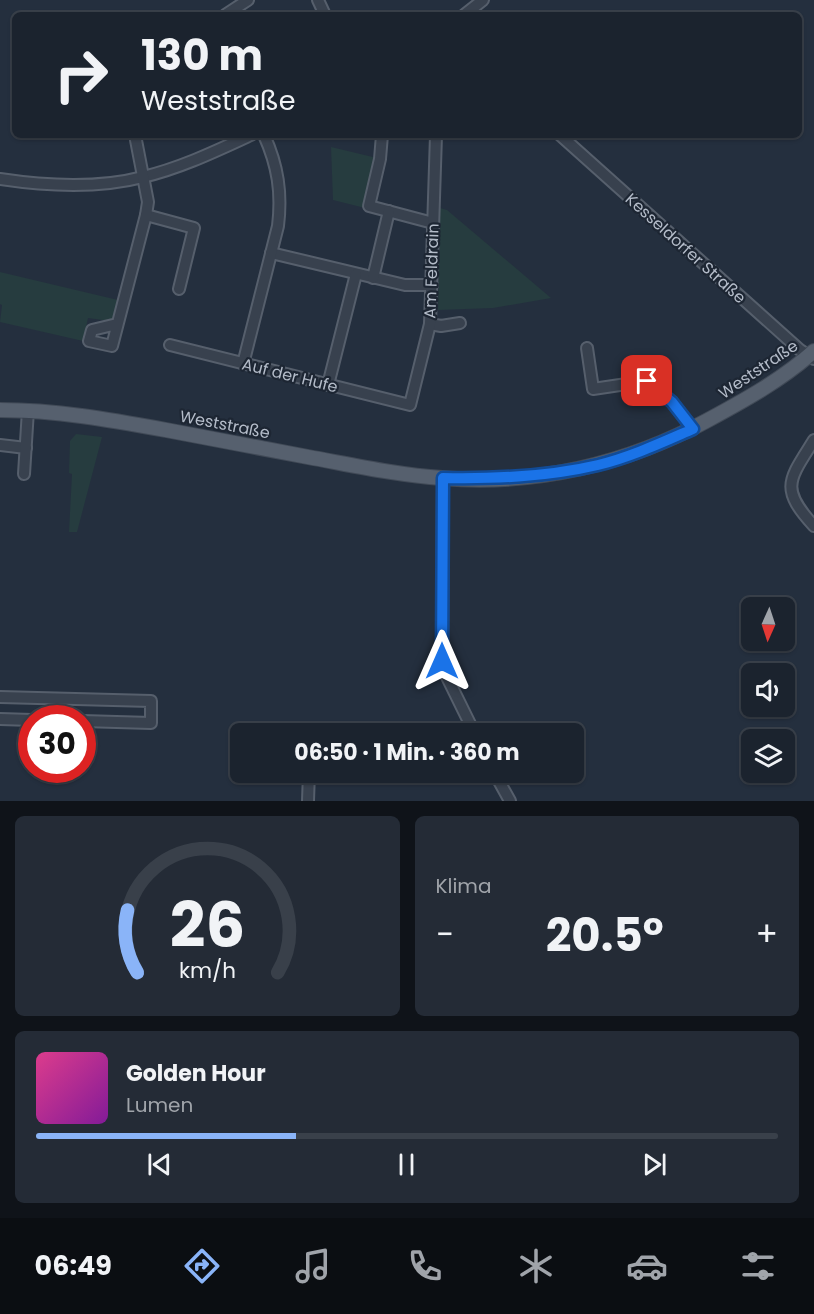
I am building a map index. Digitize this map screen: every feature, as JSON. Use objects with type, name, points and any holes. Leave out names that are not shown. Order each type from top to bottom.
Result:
[{"type":"main road","name":"Weststraße","points":[[0,410],[28,410],[100,418],[358,466],[443,478],[522,477],[601,464],[650,448],[693,429],[756,394],[812,355]]},
{"type":"street","points":[[230,12],[248,0]]},
{"type":"street","points":[[468,12],[483,0]]},
{"type":"street","points":[[117,324],[148,202],[136,138]]},
{"type":"street","points":[[0,179],[86,185],[143,177],[200,158],[244,138]]},
{"type":"street","points":[[243,364],[280,209],[279,181],[273,154],[265,138]]},
{"type":"street","points":[[382,138],[380,159],[369,206],[434,223]]},
{"type":"street","name":"Am Feldrain","points":[[410,405],[430,324],[436,138]]},
{"type":"street","name":"Kesseldorfer Straße","points":[[563,138],[800,350],[812,355]]},
{"type":"street","points":[[373,278],[389,211]]},
{"type":"street","points":[[146,215],[194,228],[178,289]]},
{"type":"street","points":[[271,253],[405,285],[432,285]]},
{"type":"street","points":[[328,385],[356,274]]},
{"type":"street","points":[[430,324],[441,326],[460,323]]},
{"type":"street","name":"Auf der Hufe","points":[[170,345],[410,405]]},
{"type":"street","points":[[587,348],[593,389],[647,381],[672,402],[693,429]]},
{"type":"street","points":[[24,474],[28,410]]},
{"type":"street","points":[[814,440],[793,474],[791,491],[798,510],[814,526]]},
{"type":"street","points":[[0,445],[26,448]]},
{"type":"street","points":[[443,478],[442,661],[444,671],[470,723]]},
{"type":"street","points":[[0,697],[151,701],[151,723],[96,721]]},
{"type":"street","points":[[0,719],[18,720]]},
{"type":"street","points":[[308,801],[309,783]]},
{"type":"street","points":[[500,783],[510,801]]},
{"type":"green space","points":[[331,147],[377,158],[365,208],[333,200]]},
{"type":"green space","points":[[440,208],[447,210],[551,298],[493,308],[438,310]]},
{"type":"green space","points":[[0,272],[118,300],[113,318],[110,321],[88,318],[83,341],[0,322],[2,305],[0,304]]},
{"type":"green space","points":[[76,434],[102,437],[77,532],[69,532],[72,474],[69,473],[70,441]]},
{"type":"route","points":[[442,661],[443,478],[522,477],[561,472],[601,464],[650,448],[693,429],[672,402],[647,381]]}]
